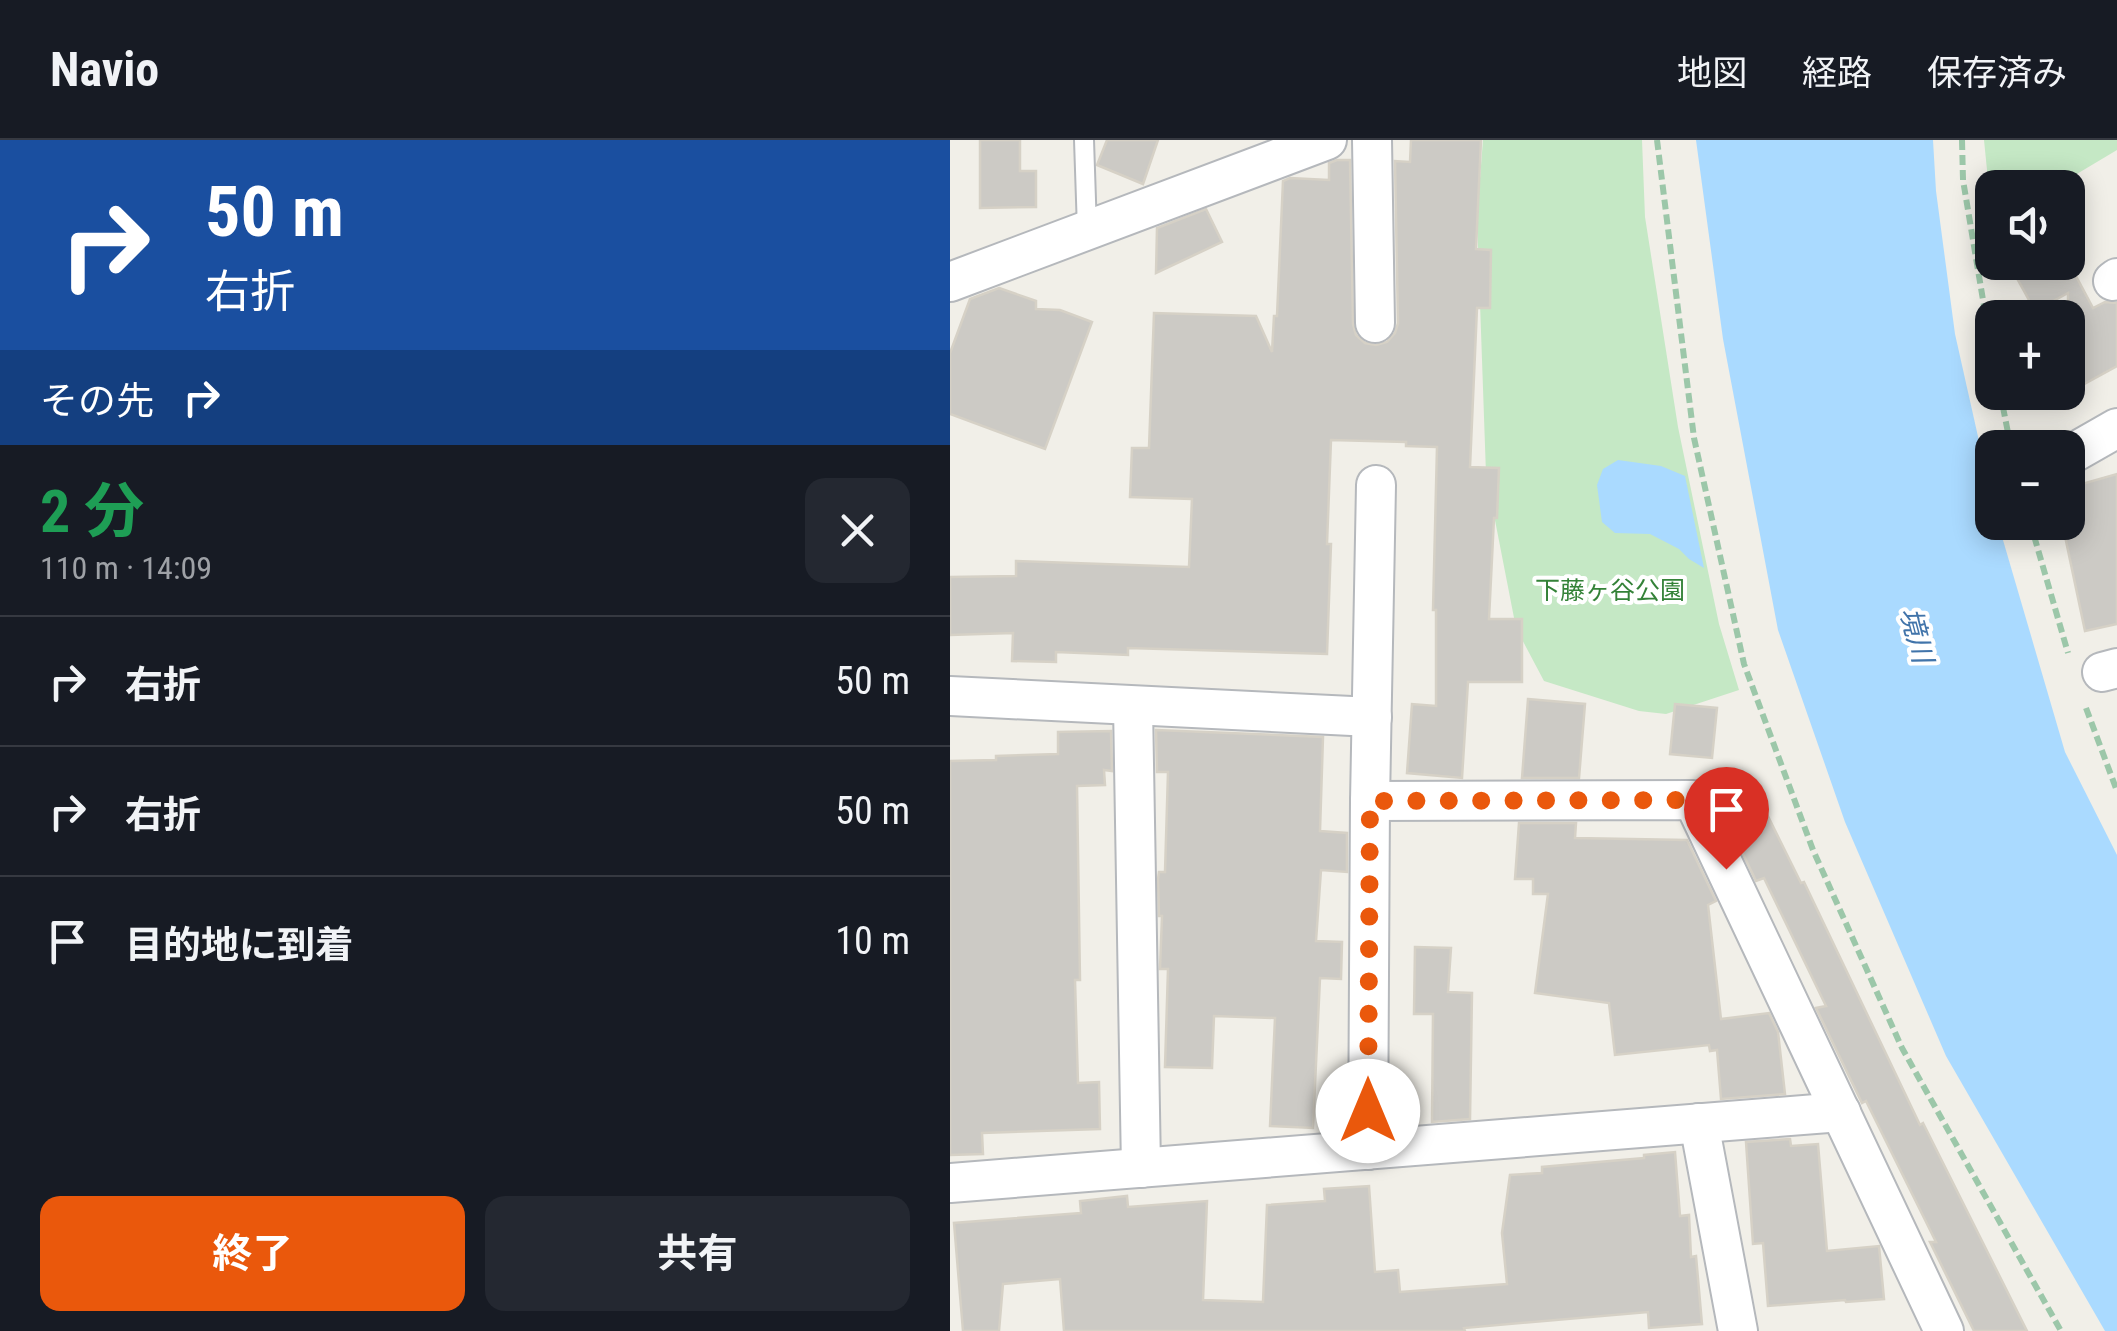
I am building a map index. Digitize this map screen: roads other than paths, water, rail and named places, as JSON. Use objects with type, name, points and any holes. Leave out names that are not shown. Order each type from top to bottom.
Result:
[{"type":"street","points":[[950,282],[1327,140]]},
{"type":"street","points":[[1372,140],[1375,323]]},
{"type":"street","points":[[2085,446],[2117,428]]},
{"type":"street","points":[[1368,1150],[1376,485]]},
{"type":"street","points":[[950,696],[1372,717]]},
{"type":"street","points":[[1133,706],[1141,1168]]},
{"type":"street","points":[[1370,801],[1693,800],[1944,1331]]},
{"type":"street","points":[[950,1183],[1840,1112]]},
{"type":"street","points":[[1698,1123],[1738,1331]]},
{"type":"lane","points":[[1084,140],[1088,230]]},
{"type":"water","name":"境川","points":[[1696,140],[1933,140],[1955,334],[1977,430],[1975,540],[2003,540],[2065,752],[2117,855],[2117,1331],[2105,1331],[1946,1056],[1845,822],[1778,630],[1723,339]]},
{"type":"water","points":[[1618,460],[1661,466],[1685,476],[1704,568],[1650,534],[1615,533],[1602,522],[1597,485],[1603,469]]},
{"type":"park label","name":"下藤ヶ谷公園","points":[[1610,590]]}]
